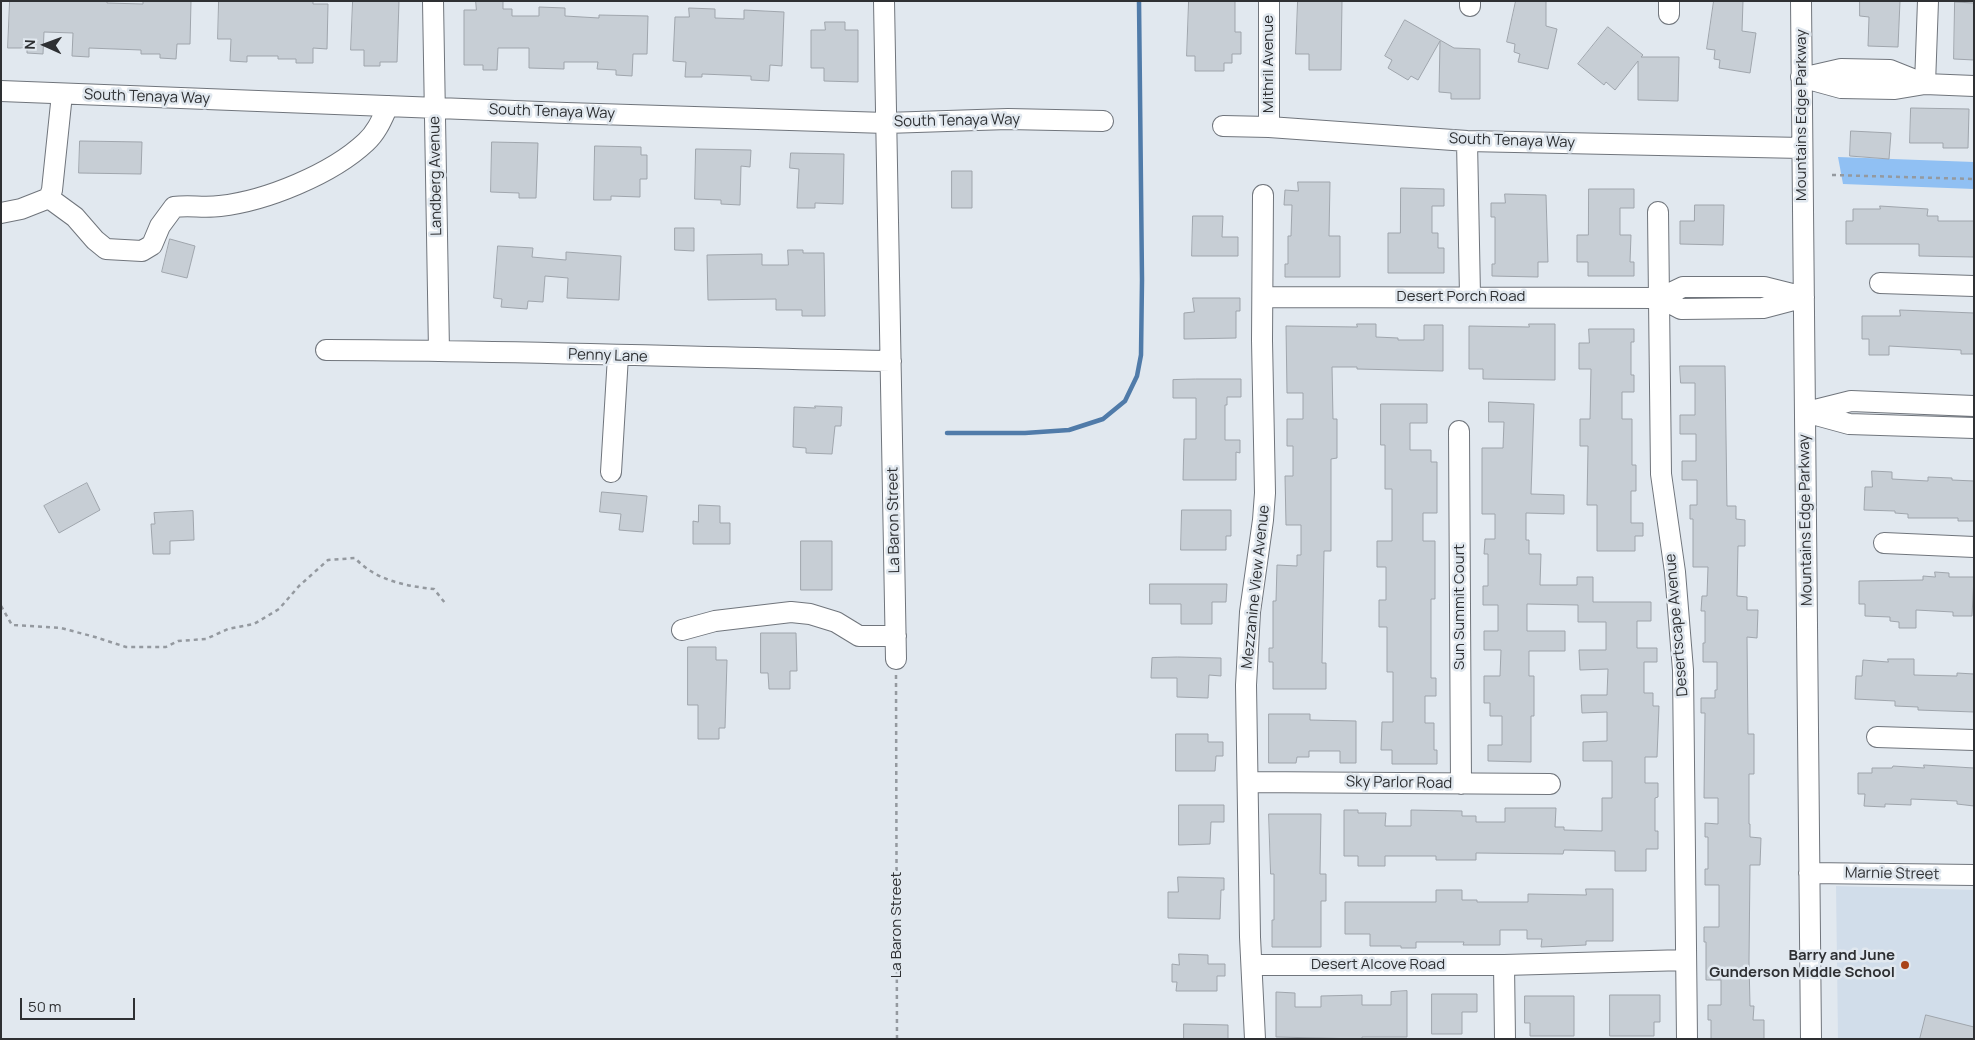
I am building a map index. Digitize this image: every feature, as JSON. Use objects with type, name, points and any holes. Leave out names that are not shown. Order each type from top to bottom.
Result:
[{"type":"street","name":"Landberg Avenue","points":[[433,1],[439,351]]},
{"type":"street","name":"La Baron Street","points":[[884,1],[896,659]]},
{"type":"street","name":"Mithril Avenue","points":[[1268,1],[1269,128]]},
{"type":"street","name":"Mountains Edge Parkway","points":[[1801,1],[1811,1039]]},
{"type":"street","points":[[1925,84],[1928,1]]},
{"type":"street","points":[[1801,78],[1841,88],[1870,79],[1895,90],[1925,84],[1974,86]]},
{"type":"street","name":"South Tenaya Way","points":[[1,91],[886,123],[1008,119],[1103,122]]},
{"type":"street","points":[[1,212],[21,209],[49,198],[52,190],[62,94]]},
{"type":"street","points":[[49,198],[74,217],[106,249],[142,251],[152,245],[160,226],[174,207],[220,206],[260,197],[294,186],[338,162],[366,142],[376,130],[388,106]]},
{"type":"street","name":"South Tenaya Way","points":[[1223,126],[1467,141],[1802,148]]},
{"type":"street","points":[[1467,141],[1470,296]]},
{"type":"street","name":"Mezzanine View Avenue","points":[[1255,1039],[1248,782],[1248,643],[1265,493],[1263,196]]},
{"type":"street","name":"Desertscape Avenue","points":[[1658,212],[1661,474],[1674,572],[1683,670],[1687,1039]]},
{"type":"street","points":[[1880,282],[1974,286]]},
{"type":"street","name":"Desert Porch Road","points":[[1263,297],[1470,296],[1660,298],[1681,309],[1763,308],[1804,297]]},
{"type":"street","name":"Penny Lane","points":[[326,350],[891,361]]},
{"type":"street","points":[[611,472],[618,356]]},
{"type":"street","points":[[1805,412],[1852,401],[1974,406]]},
{"type":"street","points":[[1805,412],[1849,424],[1974,428]]},
{"type":"street","name":"Sun Summit Court","points":[[1459,431],[1461,784]]},
{"type":"street","points":[[1884,544],[1974,547]]},
{"type":"street","points":[[682,630],[715,621],[791,612],[810,614],[836,622],[859,636],[896,636]]},
{"type":"street","points":[[1878,737],[1974,740]]},
{"type":"street","name":"Sky Parlor Road","points":[[1248,782],[1550,784]]},
{"type":"street","name":"Marnie Street","points":[[1810,873],[1974,875]]},
{"type":"street","name":"Desert Alcove Road","points":[[1252,965],[1504,965],[1686,960]]},
{"type":"street","points":[[1504,965],[1505,1039]]},
{"type":"path","points":[[1832,174],[1974,179]]},
{"type":"path","points":[[1,606],[12,625],[61,628],[126,646],[166,647],[178,641],[206,639],[228,629],[254,624],[279,609],[299,586],[328,560],[355,558],[363,566],[400,585],[434,590],[445,603]]},
{"type":"path","name":"La Baron Street","points":[[896,659],[897,1039]]},
{"type":"shaded area","points":[[1838,157],[1974,162],[1974,189],[1843,184]]},
{"type":"shaded area","name":"Barry and June Gunderson Middle School","points":[[1836,886],[1974,890],[1974,1039],[1838,1039]]},
{"type":"building","points":[[10,1],[107,1],[107,3],[143,4],[143,1],[191,1],[190,44],[177,44],[176,59],[160,58],[160,54],[141,54],[141,50],[89,48],[89,57],[72,56],[73,33],[44,32],[43,54],[27,53],[27,48],[8,48]]},
{"type":"building","points":[[219,1],[313,1],[313,4],[328,4],[327,49],[313,48],[313,63],[296,63],[296,59],[278,59],[278,56],[247,56],[247,62],[230,61],[231,39],[218,39]]},
{"type":"building","points":[[353,1],[399,1],[397,62],[380,62],[380,66],[364,66],[364,50],[351,50]]},
{"type":"building","points":[[476,1],[503,1],[503,9],[512,9],[512,16],[539,16],[539,7],[565,8],[565,16],[599,18],[599,15],[648,16],[647,54],[633,54],[632,76],[616,75],[616,70],[597,69],[598,62],[564,62],[564,69],[529,68],[529,48],[498,48],[497,70],[483,70],[483,65],[464,65],[464,10],[476,10]]},
{"type":"building","points":[[1189,1],[1235,1],[1235,32],[1241,32],[1241,54],[1232,54],[1232,63],[1224,63],[1224,71],[1195,71],[1195,56],[1187,56]]},
{"type":"building","points":[[1298,1],[1342,1],[1341,70],[1309,70],[1309,54],[1296,54]]},
{"type":"building","points":[[1516,1],[1546,1],[1546,26],[1557,29],[1548,69],[1518,62],[1520,54],[1514,52],[1515,44],[1507,42]]},
{"type":"building","points":[[1714,1],[1743,1],[1742,31],[1756,33],[1750,73],[1719,68],[1720,60],[1714,59],[1715,50],[1707,49]]},
{"type":"building","points":[[1860,1],[1900,1],[1898,47],[1868,46],[1869,17],[1860,16]]},
{"type":"building","points":[[1955,2],[1974,3],[1974,60],[1954,59]]},
{"type":"building","points":[[689,8],[715,9],[715,18],[744,19],[744,10],[784,12],[782,66],[770,65],[769,81],[751,80],[751,76],[702,74],[702,77],[685,77],[686,62],[673,61],[675,17],[689,17]]},
{"type":"building","points":[[1405,20],[1454,48],[1480,49],[1480,99],[1451,99],[1451,93],[1439,92],[1440,41],[1418,80],[1411,76],[1408,80],[1388,68],[1392,60],[1385,56]]},
{"type":"building","points":[[825,22],[845,22],[845,30],[858,30],[858,82],[824,81],[824,68],[811,68],[811,30],[825,30]]},
{"type":"building","points":[[1608,27],[1643,55],[1641,57],[1679,57],[1678,101],[1638,100],[1638,61],[1615,90],[1606,82],[1604,85],[1578,64]]},
{"type":"building","points":[[1911,108],[1969,109],[1968,148],[1943,148],[1943,143],[1910,143]]},
{"type":"building","points":[[1851,131],[1891,133],[1889,159],[1850,156]]},
{"type":"building","points":[[80,141],[142,142],[141,174],[79,173]]},
{"type":"building","points":[[492,142],[538,143],[536,198],[519,198],[519,193],[491,192]]},
{"type":"building","points":[[595,146],[641,147],[641,155],[647,155],[647,179],[640,179],[640,197],[611,196],[611,200],[594,200]]},
{"type":"building","points":[[696,149],[751,150],[750,167],[741,166],[740,205],[721,204],[721,200],[695,199]]},
{"type":"building","points":[[791,153],[844,154],[843,204],[815,203],[815,208],[797,208],[799,169],[790,168]]},
{"type":"building","points":[[952,171],[972,171],[972,208],[952,208]]},
{"type":"building","points":[[1298,182],[1330,182],[1329,236],[1340,236],[1340,277],[1285,277],[1285,264],[1288,264],[1288,236],[1291,236],[1292,205],[1284,205],[1285,190],[1298,191]]},
{"type":"building","points":[[1401,188],[1444,189],[1444,206],[1432,206],[1432,233],[1438,233],[1438,248],[1444,248],[1444,273],[1388,273],[1388,233],[1400,233]]},
{"type":"building","points":[[1589,189],[1634,189],[1634,208],[1620,208],[1620,235],[1631,235],[1630,262],[1634,262],[1634,276],[1588,276],[1588,262],[1577,262],[1577,235],[1588,235]]},
{"type":"building","points":[[1505,194],[1546,195],[1548,262],[1538,262],[1538,277],[1492,276],[1492,264],[1495,264],[1495,217],[1491,217],[1491,203],[1505,203]]},
{"type":"building","points":[[1695,205],[1724,205],[1723,245],[1680,244],[1680,221],[1694,221]]},
{"type":"building","points":[[1880,206],[1928,209],[1927,216],[1938,216],[1938,221],[1974,221],[1974,257],[1919,256],[1919,244],[1846,244],[1846,221],[1853,221],[1853,209],[1880,209]]},
{"type":"building","points":[[1193,216],[1223,216],[1222,237],[1238,237],[1238,256],[1192,256]]},
{"type":"building","points":[[675,228],[694,228],[694,251],[675,250]]},
{"type":"building","points":[[170,239],[195,246],[187,278],[162,272]]},
{"type":"building","points":[[498,246],[533,248],[532,257],[566,260],[566,252],[621,256],[619,300],[567,298],[568,278],[545,276],[543,302],[528,301],[527,309],[501,307],[502,299],[494,298]]},
{"type":"building","points":[[788,250],[803,250],[803,253],[824,253],[825,316],[802,316],[802,310],[776,310],[776,299],[708,300],[707,255],[762,254],[762,265],[788,265]]},
{"type":"building","points":[[1193,298],[1240,298],[1240,311],[1236,311],[1236,338],[1184,339],[1184,313],[1194,312]]},
{"type":"building","points":[[1900,310],[1974,313],[1974,354],[1961,354],[1961,350],[1889,346],[1889,355],[1869,355],[1869,339],[1862,339],[1862,316],[1900,316]]},
{"type":"building","points":[[1357,324],[1376,324],[1376,337],[1398,338],[1398,340],[1424,340],[1424,325],[1443,325],[1443,371],[1332,367],[1333,419],[1337,419],[1337,458],[1331,459],[1331,551],[1324,551],[1322,663],[1326,663],[1326,689],[1273,689],[1273,662],[1269,662],[1269,648],[1273,648],[1273,601],[1276,601],[1277,565],[1297,566],[1297,555],[1301,555],[1301,525],[1286,525],[1285,476],[1293,476],[1293,446],[1287,446],[1287,419],[1303,419],[1303,393],[1287,393],[1286,326],[1357,327]]},
{"type":"building","points":[[1529,324],[1555,324],[1555,380],[1483,379],[1483,369],[1469,369],[1469,326],[1529,327]]},
{"type":"building","points":[[1589,329],[1634,329],[1634,342],[1631,342],[1631,375],[1634,375],[1634,392],[1622,392],[1622,419],[1632,419],[1632,465],[1636,465],[1636,491],[1631,491],[1631,523],[1643,523],[1643,536],[1635,536],[1635,551],[1597,551],[1597,505],[1587,505],[1588,446],[1580,446],[1580,419],[1590,419],[1591,369],[1579,369],[1579,343],[1589,343]]},
{"type":"building","points":[[1680,366],[1725,366],[1727,506],[1736,506],[1736,519],[1745,520],[1745,546],[1738,546],[1737,596],[1747,597],[1747,610],[1758,610],[1757,638],[1747,637],[1748,734],[1754,734],[1754,774],[1749,774],[1749,824],[1750,837],[1761,838],[1760,865],[1750,865],[1749,961],[1750,1006],[1754,1006],[1753,1020],[1764,1020],[1764,1039],[1711,1039],[1711,1020],[1708,1020],[1708,1005],[1721,1005],[1721,980],[1706,980],[1706,942],[1704,942],[1704,927],[1719,927],[1719,885],[1705,885],[1705,869],[1708,869],[1708,837],[1705,837],[1705,823],[1718,824],[1718,798],[1704,798],[1705,713],[1701,713],[1701,698],[1715,698],[1715,690],[1717,690],[1717,662],[1703,662],[1705,611],[1701,611],[1702,596],[1707,596],[1708,567],[1693,567],[1693,519],[1690,519],[1690,505],[1697,505],[1697,480],[1682,480],[1682,461],[1696,461],[1696,434],[1680,434],[1680,415],[1695,415],[1695,383],[1681,383]]},
{"type":"building","points":[[1241,379],[1241,397],[1227,397],[1227,405],[1225,405],[1225,440],[1240,440],[1240,453],[1236,452],[1236,480],[1183,480],[1184,439],[1196,439],[1196,398],[1173,398],[1173,380]]},
{"type":"building","points":[[1489,402],[1534,404],[1531,494],[1564,495],[1564,514],[1526,513],[1526,540],[1529,540],[1529,554],[1541,554],[1540,585],[1577,585],[1577,577],[1593,577],[1593,602],[1651,602],[1651,621],[1637,621],[1637,648],[1657,648],[1657,662],[1644,662],[1644,693],[1653,693],[1653,706],[1659,706],[1657,757],[1645,757],[1645,783],[1658,783],[1658,797],[1655,798],[1655,831],[1658,831],[1658,849],[1646,849],[1646,871],[1615,871],[1615,851],[1564,850],[1563,854],[1476,853],[1476,860],[1436,860],[1436,856],[1385,856],[1385,866],[1358,866],[1358,856],[1344,856],[1344,810],[1358,810],[1358,813],[1386,813],[1385,826],[1411,826],[1411,810],[1462,811],[1462,816],[1476,816],[1476,822],[1505,822],[1505,808],[1556,808],[1555,827],[1564,827],[1564,830],[1602,831],[1602,798],[1612,798],[1612,761],[1583,761],[1583,742],[1607,741],[1607,712],[1582,713],[1581,695],[1607,695],[1608,669],[1580,670],[1579,650],[1606,650],[1606,622],[1578,622],[1578,605],[1527,604],[1527,631],[1565,631],[1565,651],[1529,651],[1529,676],[1534,676],[1534,716],[1531,716],[1531,762],[1488,761],[1488,745],[1502,745],[1502,716],[1490,716],[1490,703],[1484,703],[1484,676],[1500,676],[1501,650],[1484,650],[1484,631],[1498,631],[1498,605],[1483,605],[1483,586],[1488,586],[1488,554],[1484,554],[1485,539],[1495,539],[1495,514],[1482,514],[1482,448],[1503,448],[1504,422],[1489,422]]},
{"type":"building","points":[[1381,404],[1427,404],[1427,423],[1410,423],[1410,450],[1431,450],[1431,462],[1437,462],[1437,513],[1423,513],[1423,541],[1435,541],[1435,599],[1431,599],[1431,678],[1436,678],[1436,696],[1425,696],[1425,723],[1434,723],[1434,750],[1437,750],[1437,764],[1392,764],[1392,750],[1381,750],[1382,722],[1393,722],[1393,672],[1387,672],[1387,627],[1379,627],[1379,600],[1386,600],[1386,567],[1377,567],[1377,541],[1392,541],[1392,489],[1385,489],[1385,445],[1381,445]]},
{"type":"building","points":[[815,406],[842,407],[841,426],[835,426],[832,454],[806,453],[806,448],[793,447],[794,407],[815,408]]},
{"type":"building","points":[[1872,471],[1892,472],[1892,479],[1928,481],[1928,477],[1974,481],[1974,521],[1958,521],[1958,518],[1908,518],[1908,514],[1895,513],[1895,511],[1864,510],[1865,487],[1872,487]]},
{"type":"building","points":[[87,483],[100,510],[59,533],[44,506]]},
{"type":"building","points":[[602,492],[647,496],[643,532],[619,530],[621,514],[600,512]]},
{"type":"building","points":[[699,505],[720,506],[720,523],[730,523],[730,544],[693,544],[693,521],[698,522]]},
{"type":"building","points":[[1182,510],[1231,510],[1231,536],[1226,536],[1226,550],[1181,550]]},
{"type":"building","points":[[193,511],[194,540],[170,541],[170,554],[153,554],[151,524],[155,524],[154,513]]},
{"type":"building","points":[[801,541],[832,541],[832,590],[801,590]]},
{"type":"building","points":[[1935,572],[1949,573],[1949,577],[1974,577],[1972,616],[1953,616],[1953,612],[1916,610],[1916,628],[1899,628],[1899,622],[1890,621],[1890,617],[1865,616],[1865,604],[1859,604],[1859,581],[1923,580],[1923,576],[1935,577]]},
{"type":"building","points":[[1150,584],[1227,584],[1226,602],[1212,602],[1212,624],[1181,624],[1181,604],[1150,604]]},
{"type":"building","points":[[761,633],[796,633],[797,671],[790,671],[790,689],[769,689],[768,673],[761,673]]},
{"type":"building","points":[[688,647],[716,647],[716,660],[727,660],[725,728],[719,728],[719,739],[698,739],[698,705],[688,705]]},
{"type":"building","points":[[1152,658],[1221,658],[1221,676],[1209,675],[1208,698],[1177,697],[1177,678],[1151,678]]},
{"type":"building","points":[[1888,659],[1914,659],[1914,675],[1957,676],[1957,673],[1974,674],[1974,712],[1918,710],[1918,707],[1895,706],[1895,701],[1855,699],[1856,676],[1862,676],[1863,660],[1888,662]]},
{"type":"building","points":[[1269,714],[1310,714],[1310,720],[1356,721],[1356,763],[1340,763],[1340,751],[1309,751],[1309,757],[1297,757],[1296,763],[1269,763]]},
{"type":"building","points":[[1176,734],[1208,734],[1208,742],[1223,742],[1223,756],[1216,756],[1215,771],[1176,771]]},
{"type":"building","points":[[1924,765],[1974,768],[1974,806],[1957,804],[1957,801],[1911,799],[1911,805],[1885,804],[1885,807],[1864,806],[1865,794],[1858,794],[1858,773],[1872,773],[1872,768],[1892,768],[1893,766],[1924,768]]},
{"type":"building","points":[[1179,805],[1224,805],[1224,822],[1211,822],[1210,844],[1179,845]]},
{"type":"building","points":[[1269,814],[1321,814],[1320,874],[1326,874],[1326,901],[1321,901],[1321,947],[1272,947],[1274,874],[1271,874]]},
{"type":"building","points":[[1178,877],[1224,878],[1224,890],[1221,890],[1220,919],[1168,918],[1168,892],[1178,892]]},
{"type":"building","points":[[1586,889],[1613,889],[1613,941],[1586,941],[1586,945],[1541,947],[1542,939],[1527,939],[1527,930],[1500,930],[1500,945],[1463,945],[1464,942],[1416,942],[1416,948],[1401,948],[1401,946],[1370,946],[1370,934],[1345,934],[1345,902],[1436,902],[1436,890],[1462,890],[1462,900],[1477,900],[1477,902],[1528,902],[1528,894],[1586,895]]},
{"type":"building","points":[[1179,954],[1208,955],[1208,964],[1225,964],[1225,976],[1217,976],[1217,991],[1176,991],[1177,982],[1172,982],[1172,964],[1179,965]]},
{"type":"building","points":[[1407,991],[1407,1037],[1362,1037],[1362,1039],[1276,1037],[1276,992],[1295,993],[1295,1007],[1321,1007],[1321,996],[1362,995],[1362,1005],[1391,1005],[1391,992]]},
{"type":"building","points":[[1432,994],[1477,994],[1477,1012],[1462,1012],[1462,1034],[1432,1034]]},
{"type":"building","points":[[1610,995],[1660,995],[1660,1022],[1654,1022],[1654,1036],[1610,1036]]},
{"type":"building","points":[[1525,996],[1574,996],[1574,1036],[1530,1036],[1530,1023],[1525,1023]]},
{"type":"building","points":[[1926,1015],[1974,1027],[1974,1039],[1920,1039]]},
{"type":"building","points":[[1184,1024],[1228,1025],[1228,1039],[1184,1039]]},
{"type":"waterway","points":[[947,433],[1025,433],[1069,430],[1103,419],[1125,401],[1137,376],[1141,355],[1142,280],[1139,1]]},
{"type":"place","name":"Barry and June Gunderson Middle School","points":[[1905,965]]}]
